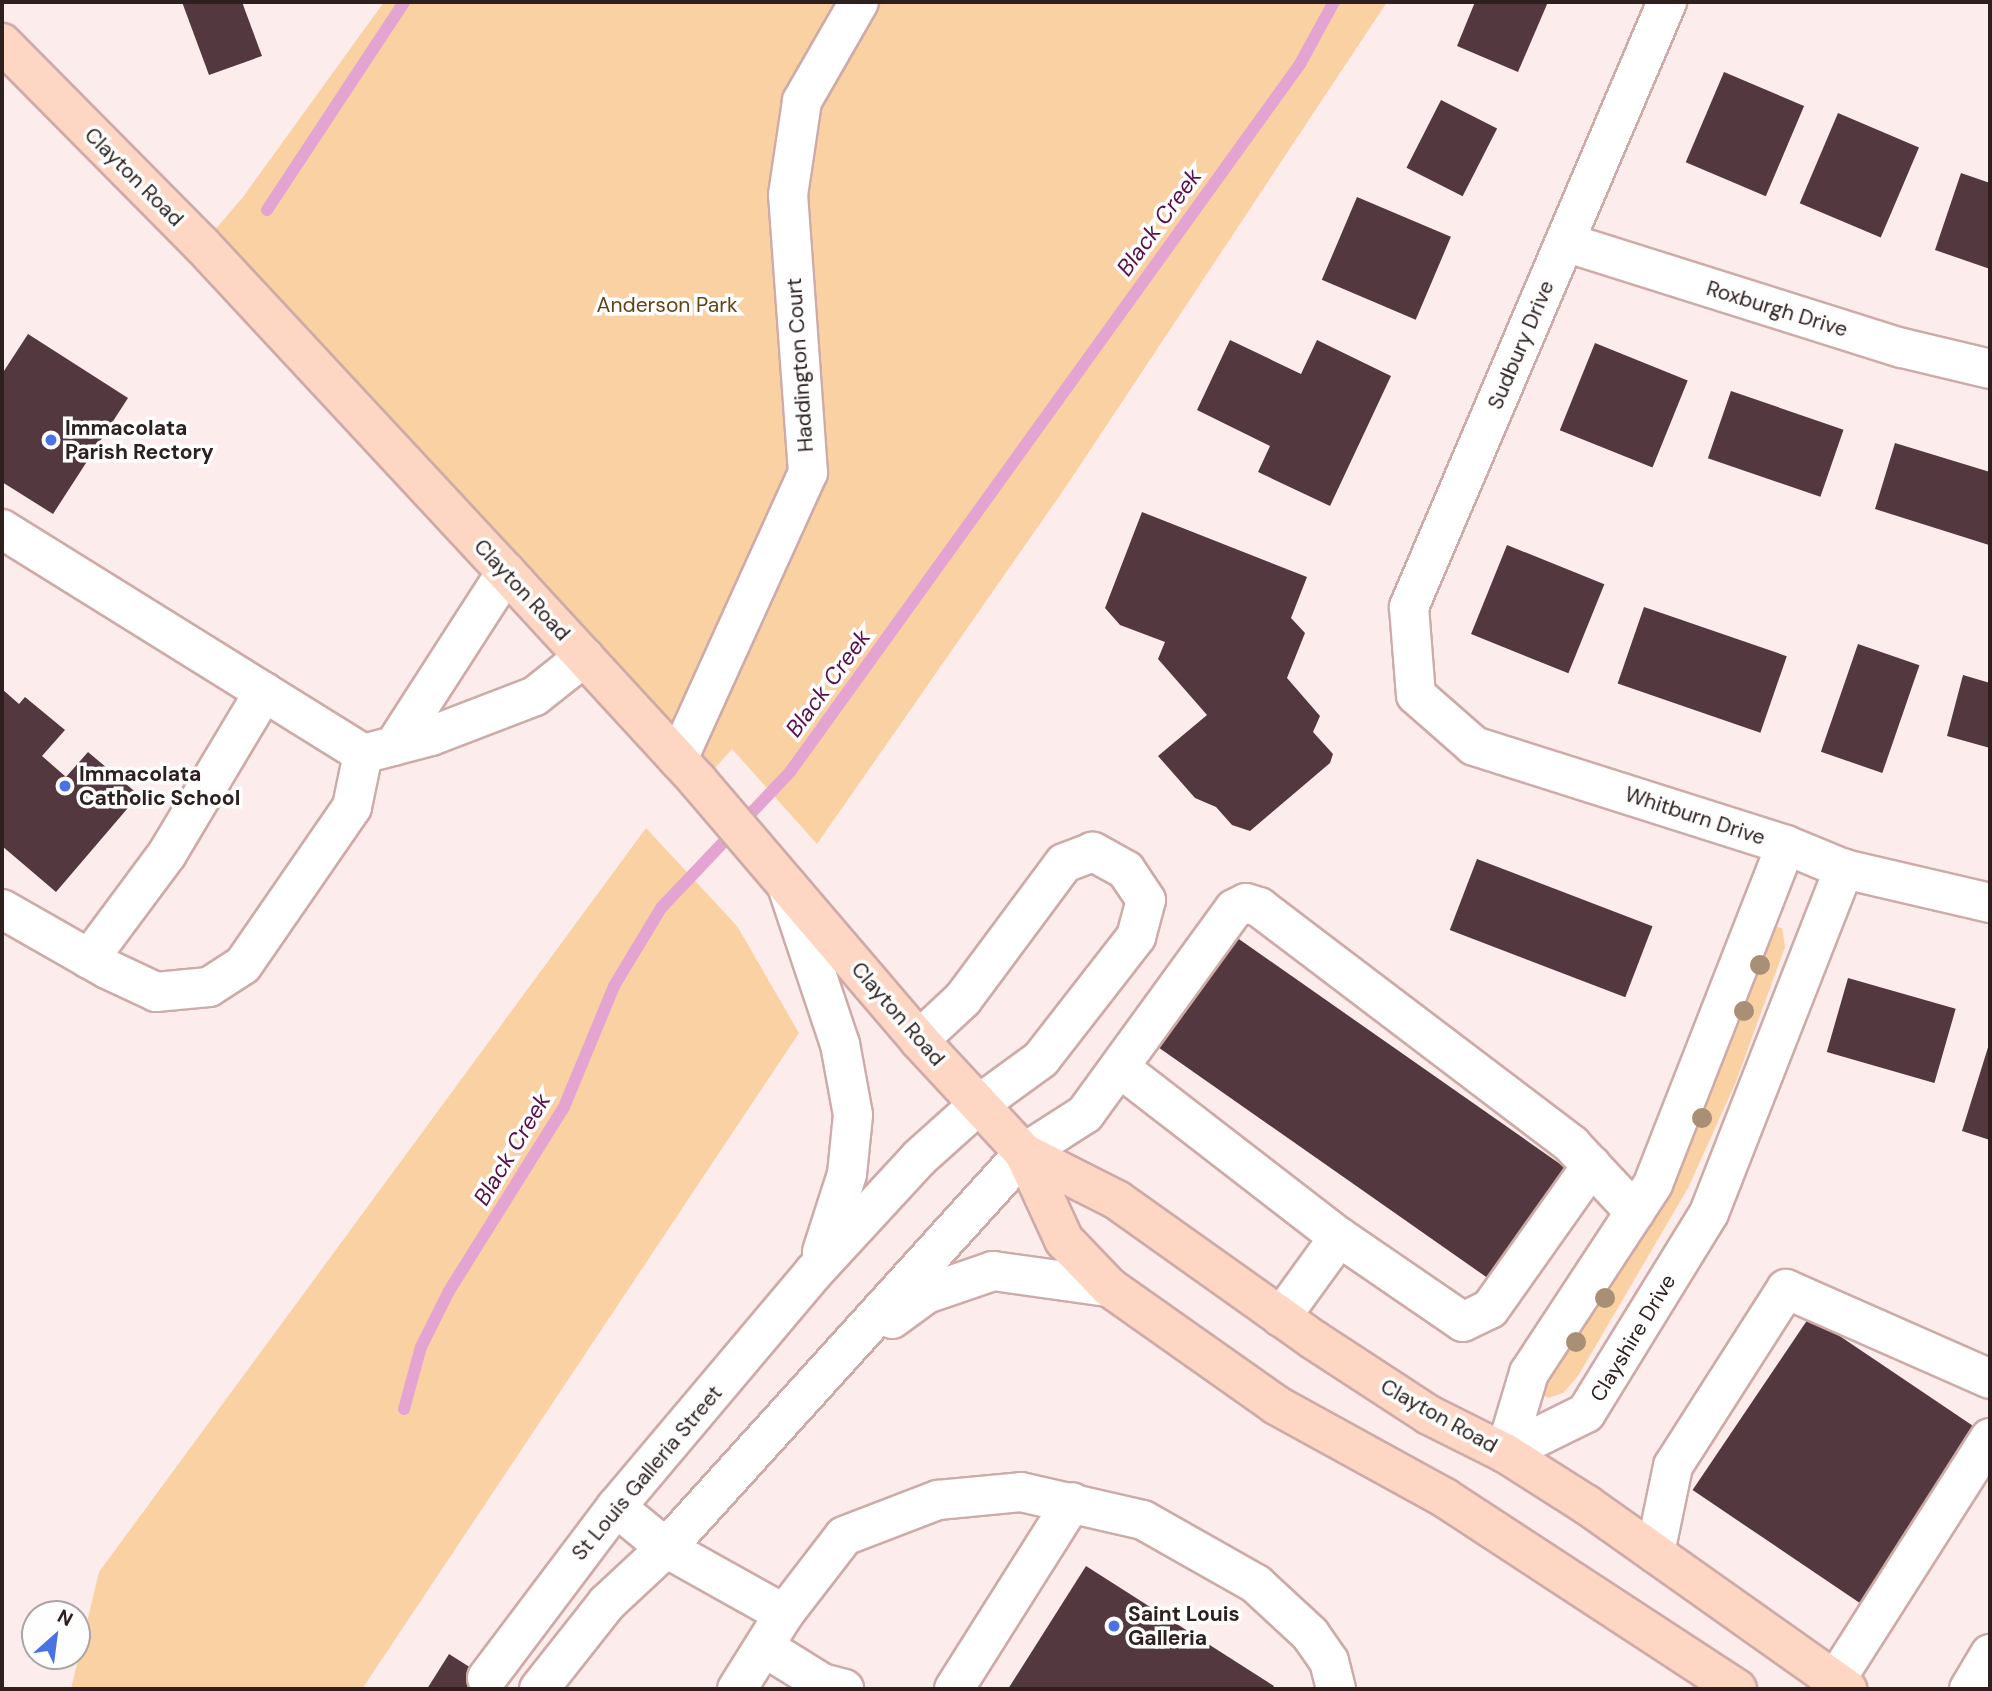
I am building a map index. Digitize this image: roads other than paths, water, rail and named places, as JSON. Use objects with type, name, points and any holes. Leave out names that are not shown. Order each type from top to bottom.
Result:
[{"type":"main road","name":"Clayton Road","points":[[2,43],[202,245],[688,770],[785,880],[919,1040],[1024,1153],[1064,1241],[1110,1287],[1276,1405],[1445,1498],[1737,1689]]},
{"type":"main road","name":"Clayton Road","points":[[1024,1153],[1117,1200],[1281,1317],[1429,1415],[1505,1453],[1655,1553],[1841,1685]]},
{"type":"street","name":"Haddington Court","points":[[688,770],[808,473],[788,195],[802,101],[859,2]]},
{"type":"street","name":"Sudbury Drive","points":[[1416,695],[1409,607],[1667,2]]},
{"type":"street","name":"Roxburgh Drive","points":[[1565,242],[1902,348],[1990,369]]},
{"type":"street","points":[[2,529],[264,692],[378,750],[535,696],[584,657]]},
{"type":"street","points":[[2,909],[89,959],[156,992],[209,987],[243,965],[352,807],[378,750],[506,572]]},
{"type":"street","points":[[89,959],[167,854],[264,692]]},
{"type":"street","name":"Whitburn Drive","points":[[1416,695],[1474,746],[1786,845],[1844,869],[1990,903]]},
{"type":"street","points":[[1505,1453],[1529,1373],[1653,1184],[1786,845]]},
{"type":"street","name":"St Louis Galleria Street","points":[[487,1678],[616,1507],[813,1273],[913,1164],[978,1105],[1041,1059],[1136,937],[1146,900],[1126,870],[1093,852],[1064,863],[963,999],[919,1040]]},
{"type":"street","name":"Clayshire Drive","points":[[1505,1453],[1586,1413],[1709,1213],[1844,869]]},
{"type":"street","name":"St Louis Galleria Street","points":[[785,880],[840,1044],[853,1115],[842,1194],[813,1273]]},
{"type":"street","points":[[539,1689],[607,1603],[666,1548],[820,1373],[1024,1153],[1085,1114],[1234,909],[1246,903],[1259,907],[1572,1145],[1634,1212]]},
{"type":"street","points":[[1120,1068],[1339,1237],[1463,1322],[1490,1309],[1592,1165]]},
{"type":"street","points":[[1281,1317],[1339,1237]]},
{"type":"street","points":[[820,1373],[926,1294],[993,1271],[1110,1287]]},
{"type":"street","points":[[1655,1553],[1673,1466],[1786,1289],[1990,1379]]},
{"type":"street","points":[[1841,1685],[1990,1438]]},
{"type":"street","points":[[737,1689],[784,1614],[844,1536],[937,1500],[1021,1492],[1143,1520],[1256,1584],[1298,1619],[1329,1661],[1335,1689]]},
{"type":"street","points":[[954,1689],[1072,1502]]},
{"type":"street","points":[[616,1507],[666,1548],[784,1614]]},
{"type":"street","points":[[764,1647],[822,1683],[844,1689]]},
{"type":"street","points":[[1969,1689],[1990,1654]]},
{"type":"waterway","points":[[267,210],[404,2]]},
{"type":"waterway","name":"Black Creek","points":[[404,1409],[421,1347],[449,1291],[564,1107],[614,986],[661,908],[790,772],[1300,64],[1334,2]]},
{"type":"place","name":"Immacolata Parish Rectory","points":[[51,440]]},
{"type":"place","name":"Immacolata Catholic School","points":[[65,786]]},
{"type":"place","name":"Saint Louis Galleria","points":[[1114,1626]]},
{"type":"park label","name":"Anderson Park","points":[[667,305]]}]
